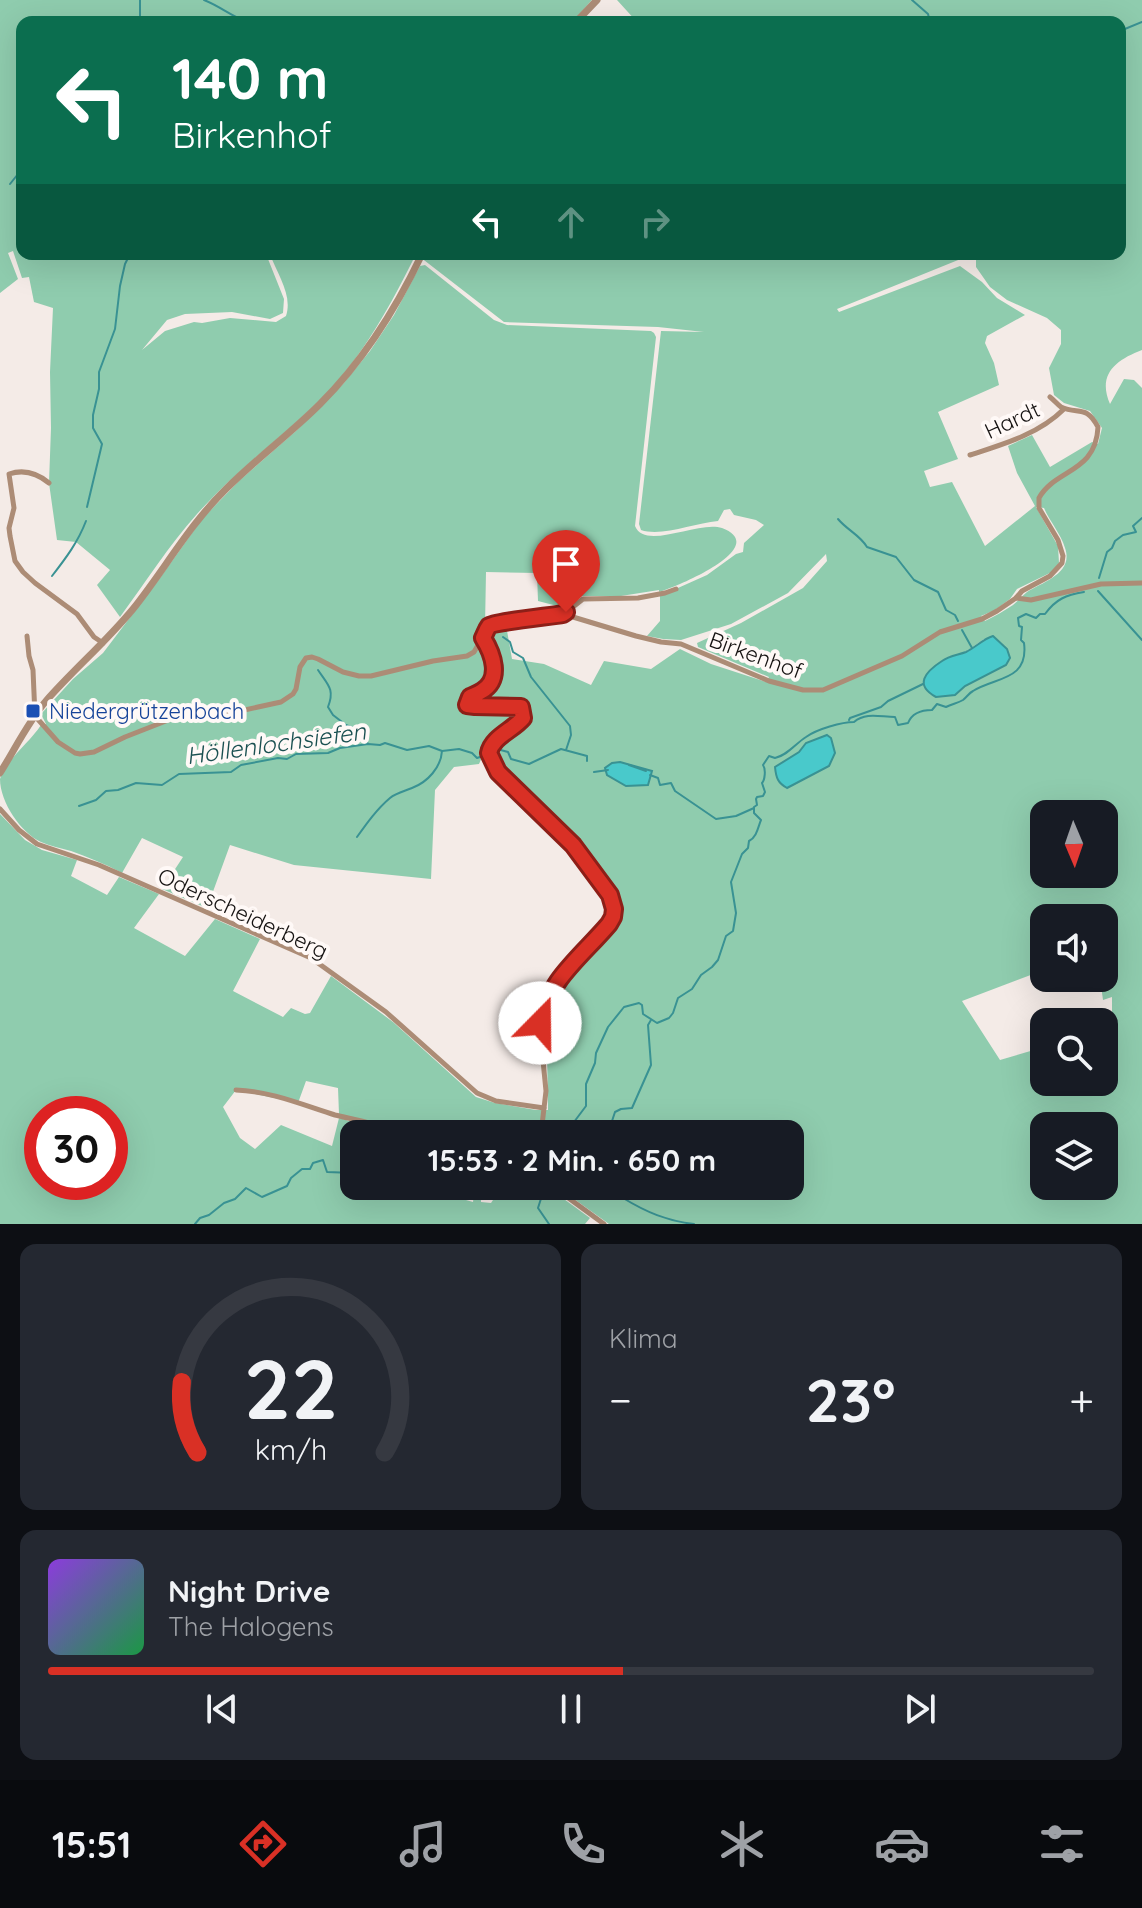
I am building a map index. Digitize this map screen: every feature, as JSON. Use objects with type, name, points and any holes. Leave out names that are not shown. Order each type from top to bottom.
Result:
[{"type":"street","points":[[582,16],[597,0]]},
{"type":"street","points":[[0,773],[35,716],[135,607],[197,519],[319,405],[362,357],[419,260]]},
{"type":"street","name":"Hardt","points":[[1016,598],[1022,591],[1050,576],[1062,563],[1061,546],[1039,508],[1039,498],[1047,488],[1087,457],[1097,434],[1096,422],[1088,414],[1064,409],[1050,397]]},
{"type":"street","name":"Hardt","points":[[970,455],[1021,438],[1064,409]]},
{"type":"street","points":[[49,483],[29,472],[9,474],[14,508],[9,528],[15,561],[35,583],[77,614],[94,637],[103,643]]},
{"type":"street","points":[[1016,598],[1031,600],[1101,584],[1142,583]]},
{"type":"street","name":"Birkenhof","points":[[563,614],[583,599],[638,598],[676,589]]},
{"type":"street","name":"Birkenhof","points":[[35,716],[68,750],[87,754],[171,719],[217,716],[287,699],[296,689],[300,667],[306,658],[318,659],[343,672],[371,676],[467,656],[474,652],[489,626],[496,623],[563,614],[636,636],[681,644],[769,681],[813,691],[835,686],[902,656],[940,632],[982,619],[1016,598]]},
{"type":"street","points":[[27,636],[33,670],[35,716]]},
{"type":"street","points":[[483,638],[492,654],[494,673],[488,686],[470,697],[467,705],[521,707],[523,712],[518,724],[492,743],[489,753],[502,776],[578,852],[610,895],[614,909],[609,924],[564,971],[540,1018],[546,1091],[543,1120]]},
{"type":"street","name":"Oderscheiderberg","points":[[0,809],[37,844],[99,865],[311,958],[386,1012],[477,1093],[496,1101],[544,1108]]},
{"type":"street","points":[[236,1090],[250,1090],[354,1120]]},
{"type":"street","points":[[571,1200],[604,1224]]},
{"type":"green space","points":[[0,0],[592,0],[577,16],[16,16],[16,260],[13,251],[8,253],[18,279],[0,293]]},
{"type":"green space","points":[[617,0],[1142,0],[1142,350],[1117,364],[1106,384],[1110,404],[1124,379],[1134,380],[1142,388],[1142,1224],[609,1224],[576,1200],[804,1200],[804,1120],[355,1120],[339,1114],[338,1088],[306,1081],[298,1103],[236,1090],[223,1107],[240,1138],[255,1149],[281,1125],[332,1146],[339,1118],[346,1120],[340,1120],[340,1200],[481,1200],[491,1203],[493,1200],[565,1200],[590,1218],[585,1224],[0,1224],[0,814],[25,840],[42,850],[77,860],[71,876],[107,895],[119,877],[159,894],[134,928],[185,956],[215,919],[260,939],[233,991],[283,1017],[291,1008],[305,1014],[310,1013],[331,976],[393,1022],[476,1097],[495,1103],[548,1110],[547,1049],[570,1010],[571,995],[558,987],[614,923],[618,909],[604,879],[575,844],[502,773],[490,749],[525,721],[528,709],[525,703],[518,711],[519,717],[489,741],[479,764],[454,767],[435,790],[431,879],[294,865],[230,845],[207,908],[162,889],[183,857],[142,838],[122,873],[33,838],[13,816],[1,788],[0,779],[7,765],[41,725],[46,724],[41,714],[73,679],[103,653],[202,519],[343,384],[394,315],[420,266],[425,265],[494,320],[507,325],[654,333],[635,526],[641,533],[650,536],[712,527],[722,528],[734,536],[736,545],[729,555],[683,583],[659,592],[582,596],[565,608],[538,601],[537,573],[486,572],[485,627],[506,625],[512,659],[544,664],[591,685],[604,661],[651,669],[680,649],[711,664],[766,682],[769,677],[698,647],[697,643],[741,623],[803,588],[827,561],[826,554],[788,593],[731,624],[681,640],[647,636],[660,621],[660,596],[707,575],[743,552],[744,543],[764,525],[734,515],[730,509],[724,510],[718,521],[668,531],[649,532],[641,530],[639,524],[661,331],[704,332],[658,327],[504,322],[424,260],[958,260],[837,309],[839,312],[960,266],[997,298],[1025,315],[987,336],[985,343],[999,385],[938,412],[958,459],[924,471],[930,487],[952,482],[985,546],[1035,506],[1017,473],[1008,446],[1032,435],[1050,467],[1092,442],[1098,444],[1102,428],[1090,411],[1064,403],[1054,395],[1049,368],[1061,344],[1061,330],[1047,318],[1007,300],[990,287],[976,267],[976,260],[1126,260],[1126,16],[632,16]],"holes":[[[1036,507],[1044,508],[1065,548],[1065,564],[1055,576],[985,621],[981,616],[1010,599],[1017,589],[1054,571],[1059,563],[1058,546]],[[984,639],[1006,665],[964,686],[943,660],[967,651]],[[1030,904],[1118,904],[1118,992],[1102,992],[1103,1000],[1112,997],[1112,1008],[1118,1008],[1118,1096],[1030,1096],[1030,1051],[1000,1060],[962,1001],[1030,975]]]},
{"type":"green space","points":[[16,260],[268,260],[284,299],[283,313],[270,319],[232,312],[185,314],[167,320],[142,350],[165,331],[194,322],[230,318],[276,322],[286,316],[286,292],[273,260],[413,260],[397,292],[351,365],[323,397],[197,514],[120,617],[97,585],[110,570],[76,542],[57,540],[49,483],[53,308],[34,302],[29,277],[22,278]]},
{"type":"water","points":[[993,636],[1007,649],[1010,658],[1006,665],[965,686],[955,695],[936,697],[925,688],[924,679],[936,665]]},
{"type":"water","points":[[827,735],[831,738],[835,753],[829,766],[787,788],[781,784],[775,767],[799,752],[806,743]]},
{"type":"water","points":[[620,762],[652,771],[648,785],[626,786],[607,775],[605,768]]},
{"type":"waterway","points":[[140,0],[140,16]]},
{"type":"waterway","points":[[204,0],[235,16]]},
{"type":"waterway","points":[[912,0],[928,16]]},
{"type":"waterway","points":[[1126,29],[1142,22]]},
{"type":"waterway","points":[[10,184],[16,176]]},
{"type":"waterway","points":[[87,507],[102,444],[93,428],[99,372],[115,329],[120,286],[127,260]]},
{"type":"waterway","points":[[1099,578],[1107,552],[1123,535],[1136,532],[1133,526],[1142,518]]},
{"type":"waterway","points":[[838,519],[867,547],[896,557],[914,580],[938,592],[946,610],[958,621]]},
{"type":"waterway","points":[[52,576],[86,521]]},
{"type":"waterway","points":[[1098,591],[1142,640]]},
{"type":"waterway","points":[[576,1120],[586,1106],[586,1084],[596,1053],[608,1027],[624,1007],[639,1003],[643,1014],[657,1023],[669,1018],[678,998],[692,989],[701,975],[718,960],[726,936],[733,931],[736,913],[731,882],[761,820],[754,813],[754,807],[757,797],[765,792],[763,765],[769,756],[780,757],[811,734],[830,726],[873,716],[895,717],[898,725],[908,723],[915,714],[932,710],[937,704],[946,707],[961,701],[982,686],[1009,676],[1021,665],[1024,643],[1018,618],[1026,614],[1036,618],[1062,598],[1084,592]]},
{"type":"waterway","points":[[962,630],[972,648]]},
{"type":"waterway","points":[[503,637],[510,642],[513,652],[523,658],[531,677],[570,726],[571,735],[566,750]]},
{"type":"waterway","points":[[318,670],[329,687],[331,696],[328,707],[333,715],[361,731],[368,744]]},
{"type":"waterway","points":[[849,720],[923,684]]},
{"type":"waterway","name":"Höllenlochsiefen","points":[[79,806],[96,800],[106,791],[136,783],[162,785],[179,774],[231,772],[241,765],[368,744],[385,743],[407,750],[429,746],[442,751],[459,749],[477,758],[486,755]]},
{"type":"waterway","name":"Höllenlochsiefen","points":[[494,754],[497,749],[508,752],[511,759],[529,764],[561,749],[587,756],[587,761]]},
{"type":"waterway","points":[[357,837],[390,798],[428,778],[439,763],[442,751]]},
{"type":"waterway","name":"Höllenlochsiefen","points":[[629,765],[646,771]]},
{"type":"waterway","name":"Höllenlochsiefen","points":[[594,772],[608,770]]},
{"type":"waterway","name":"Höllenlochsiefen","points":[[650,775],[658,778],[660,785],[671,783],[675,791],[716,819],[736,816],[754,808]]},
{"type":"waterway","points":[[612,1120],[615,1112],[632,1108],[651,1065],[648,1025],[651,1020]]},
{"type":"waterway","points":[[195,1224],[200,1218],[235,1199],[246,1188],[262,1197],[287,1186],[291,1178],[302,1169],[310,1169],[313,1163],[323,1160],[327,1172],[340,1172]]},
{"type":"waterway","points":[[541,1200],[538,1208],[549,1224]]},
{"type":"waterway","points":[[626,1200],[657,1215],[694,1224]]},
{"type":"place","name":"Niedergrützenbach","points":[[33,711]]},
{"type":"route","points":[[540,1023],[564,971],[609,924],[614,909],[610,895],[573,845],[498,772],[489,753],[492,743],[523,718],[521,707],[467,705],[467,700],[492,680],[492,654],[483,638],[489,626],[566,612]]}]
